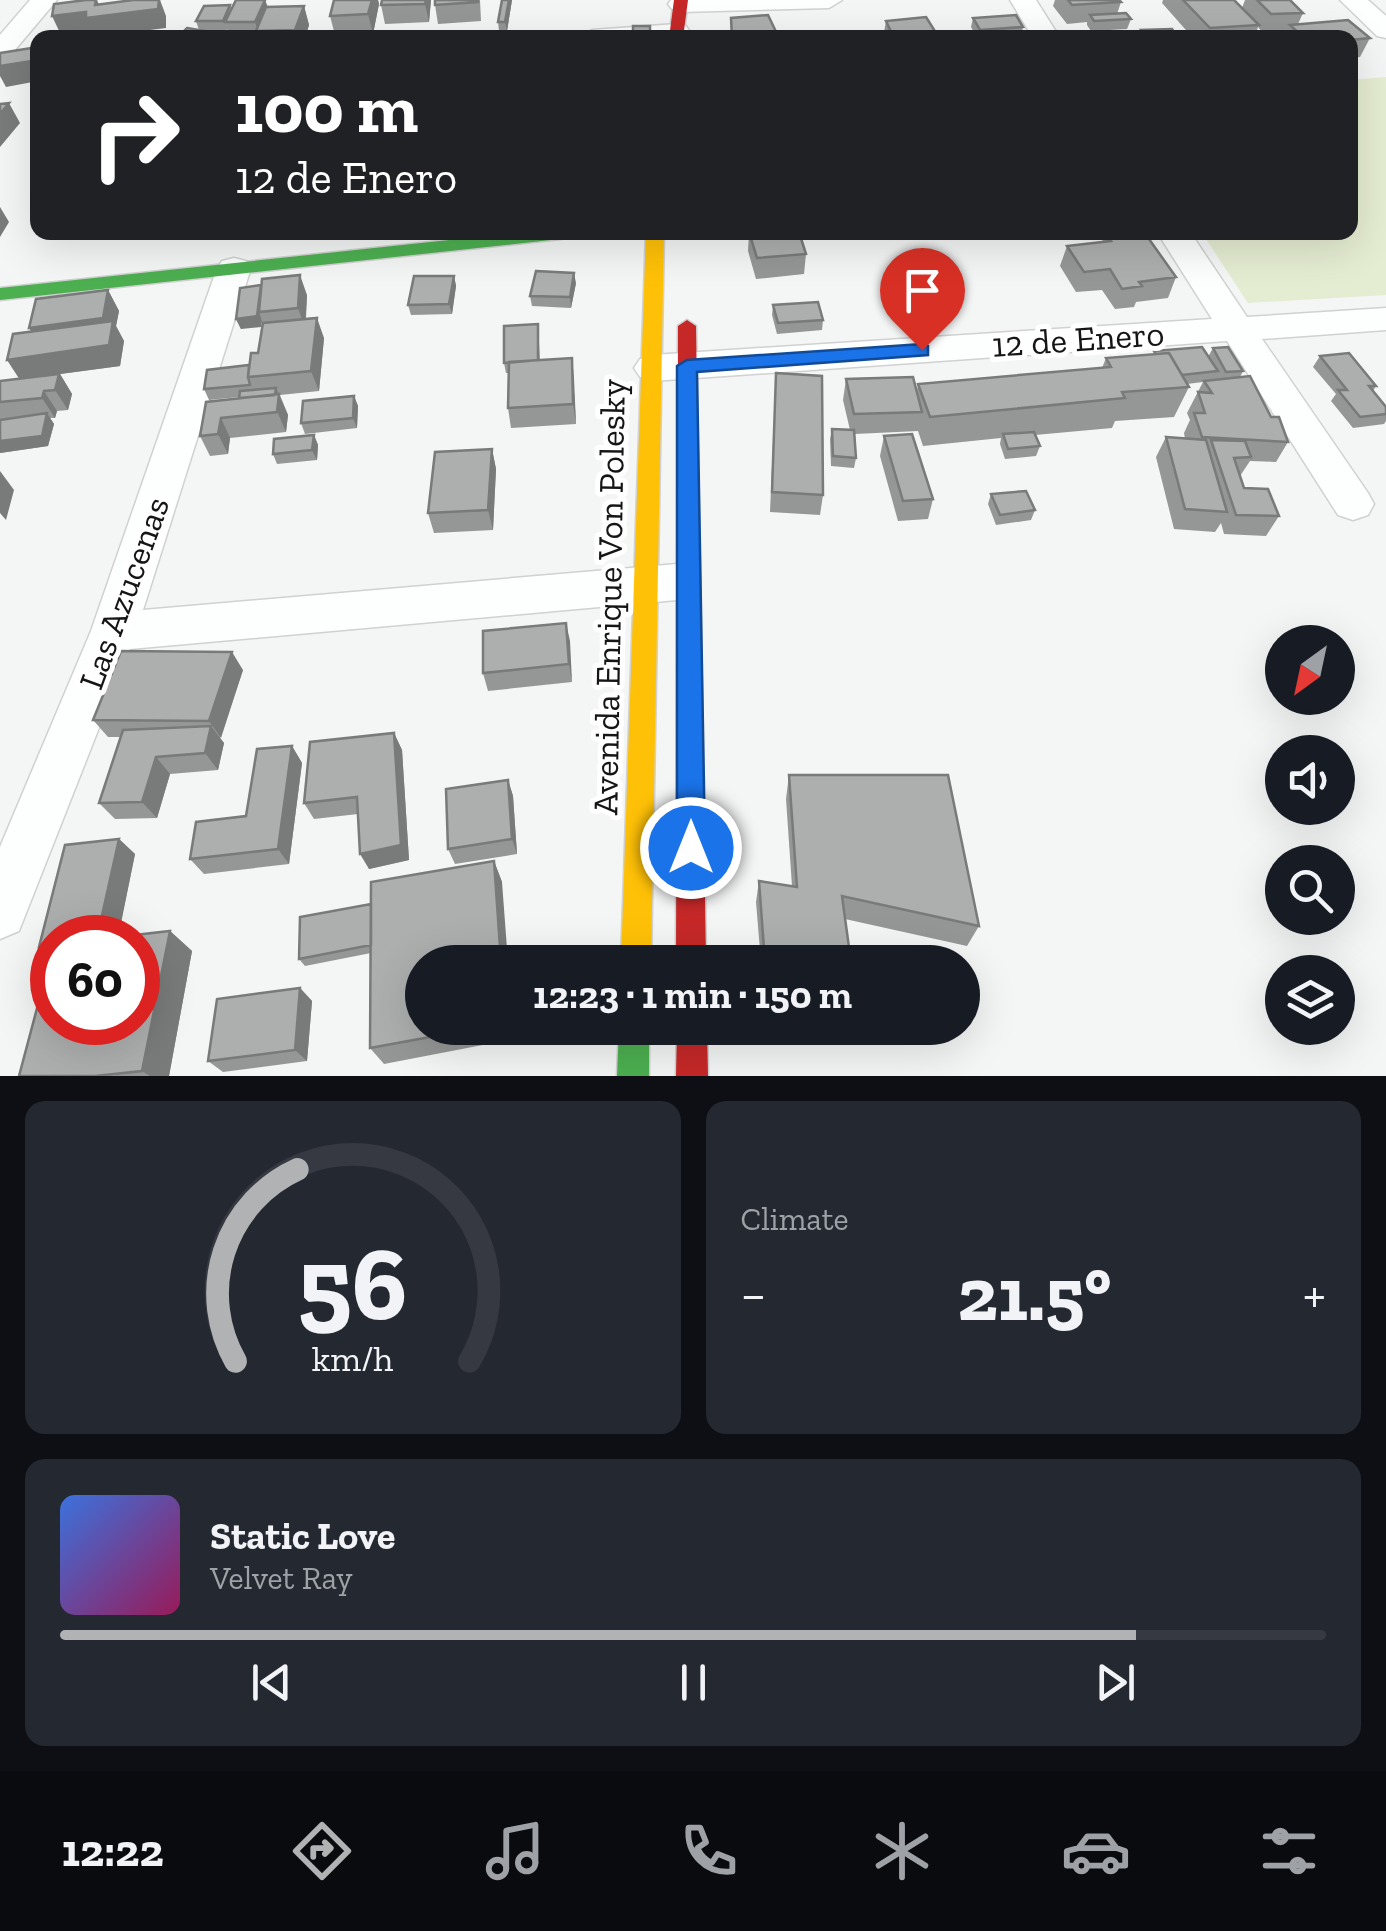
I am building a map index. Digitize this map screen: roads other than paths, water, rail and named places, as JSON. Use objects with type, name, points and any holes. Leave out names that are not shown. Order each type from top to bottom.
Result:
[{"type":"main road","points":[[680,30],[695,6]]},
{"type":"main road","points":[[0,294],[502,240]]},
{"type":"main road","name":"Avenida Enrique Von Polesky","points":[[636,945],[655,240]]},
{"type":"main road","points":[[688,309],[692,945]]},
{"type":"main road","points":[[633,1076],[634,1045]]},
{"type":"main road","points":[[692,1045],[692,1076]]},
{"type":"street","points":[[0,51],[44,0]]},
{"type":"street","points":[[695,6],[829,0]]},
{"type":"street","points":[[1024,0],[1043,30]]},
{"type":"street","points":[[1353,0],[1386,30]]},
{"type":"street","points":[[1178,240],[1353,504]]},
{"type":"street","name":"Las Azucenas","points":[[0,912],[114,631],[234,268]]},
{"type":"street","name":"12 de Enero","points":[[649,368],[1386,319]]},
{"type":"street","points":[[114,631],[689,581]]}]
